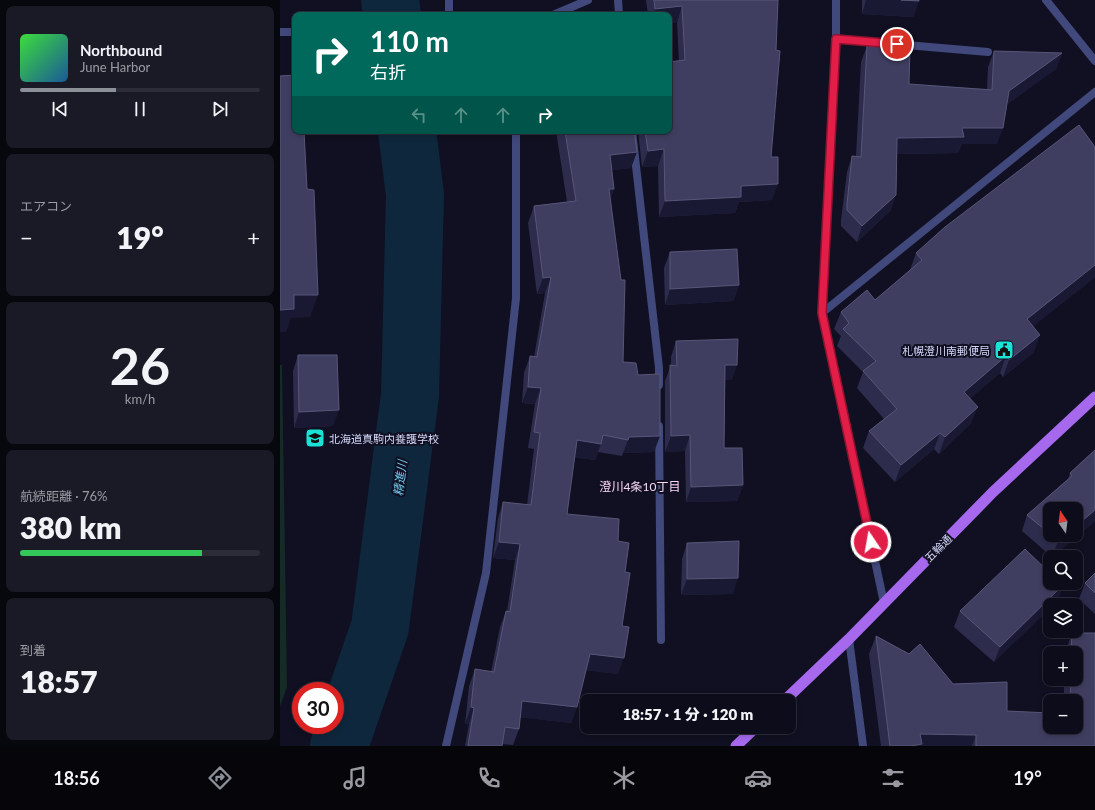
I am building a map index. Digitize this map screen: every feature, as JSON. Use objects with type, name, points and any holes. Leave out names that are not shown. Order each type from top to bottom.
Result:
[{"type":"main road","name":"五輪通","points":[[791,694],[849,639],[993,492],[1095,397]]},
{"type":"main road","points":[[736,746],[749,734]]},
{"type":"street","points":[[448,0],[449,12]]},
{"type":"street","points":[[560,12],[588,0]]},
{"type":"street","points":[[618,0],[619,12]]},
{"type":"street","points":[[836,0],[836,39],[822,313],[884,603]]},
{"type":"street","points":[[1046,0],[1095,61]]},
{"type":"street","points":[[280,32],[292,32]]},
{"type":"street","points":[[836,39],[988,52]]},
{"type":"street","points":[[822,313],[1095,92]]},
{"type":"street","points":[[446,746],[487,565],[516,298],[516,134]]},
{"type":"street","points":[[632,134],[659,368],[659,391]]},
{"type":"street","points":[[659,414],[661,640]]},
{"type":"street","points":[[849,639],[863,746]]},
{"type":"green space","points":[[280,365],[282,365],[287,687],[280,706]]},
{"type":"building","points":[[654,0],[778,0],[776,50],[780,51],[771,157],[778,157],[778,184],[741,186],[741,197],[665,201],[664,149],[648,151],[645,134],[672,134],[672,62],[685,60],[682,6],[655,9]]},
{"type":"building","points":[[867,46],[910,48],[909,84],[992,90],[994,51],[1062,53],[1009,91],[1003,128],[962,128],[964,137],[897,138],[896,195],[862,226],[847,210],[847,204],[852,156],[861,157]]},
{"type":"building","points":[[292,75],[292,134],[304,134],[307,189],[314,190],[318,295],[294,295],[294,309],[280,310],[280,76]]},
{"type":"building","points":[[1079,125],[1095,147],[1095,265],[1027,319],[1040,335],[1009,360],[1006,356],[964,392],[978,407],[945,437],[940,433],[901,465],[869,431],[897,409],[863,371],[876,361],[843,329],[849,323],[841,312],[867,290],[875,300],[922,260],[916,253],[945,227]]},
{"type":"building","points":[[565,134],[634,134],[637,152],[610,155],[614,189],[609,189],[621,280],[625,280],[623,362],[636,363],[638,375],[660,374],[660,436],[629,437],[628,440],[603,435],[601,444],[577,440],[567,514],[619,519],[618,541],[629,543],[625,572],[630,573],[622,626],[629,627],[624,658],[590,654],[577,707],[522,701],[519,729],[505,727],[502,746],[468,746],[474,708],[471,707],[475,669],[494,672],[506,611],[510,612],[520,544],[499,542],[503,502],[531,505],[540,433],[534,432],[541,388],[528,387],[530,356],[537,357],[551,277],[543,278],[534,206],[576,201]]},
{"type":"building","points":[[737,249],[739,285],[670,289],[670,252]]},
{"type":"building","points":[[738,339],[737,365],[725,365],[724,448],[742,448],[743,485],[691,487],[690,435],[671,436],[670,365],[677,366],[676,341]]},
{"type":"building","points":[[298,355],[337,355],[339,410],[299,412]]},
{"type":"building","points":[[1095,450],[1095,510],[1083,520],[1083,502],[1043,502],[1043,528],[1027,515],[1072,476],[1070,473]]},
{"type":"building","points":[[739,541],[738,578],[687,579],[687,543]]},
{"type":"building","points":[[1025,549],[1043,566],[1043,590],[1058,590],[1050,598],[1043,598],[1043,605],[1000,647],[960,611]]},
{"type":"building","points":[[1095,573],[1095,593],[1085,583]]},
{"type":"building","points":[[1083,633],[1095,633],[1095,746],[976,746],[976,735],[920,734],[922,744],[911,746],[890,746],[876,636],[909,654],[920,644],[953,684],[1007,682],[1007,711],[1043,713],[1043,734],[1083,734],[1083,694],[1070,694],[1071,686],[1083,686],[1083,646],[1071,646],[1072,638],[1083,638]]},
{"type":"waterway","name":"精進川","points":[[390,0],[392,12]]},
{"type":"waterway","name":"精進川","points":[[339,746],[380,627],[410,395],[415,195],[407,134]]},
{"type":"place","name":"札幌澄川南郵便局","points":[[1004,350]]},
{"type":"place","name":"北海道真駒内養護学校","points":[[315,438]]},
{"type":"district","name":"澄川4条10丁目","points":[[640,486]]},
{"type":"route","points":[[871,542],[822,313],[836,39],[897,44]]}]
